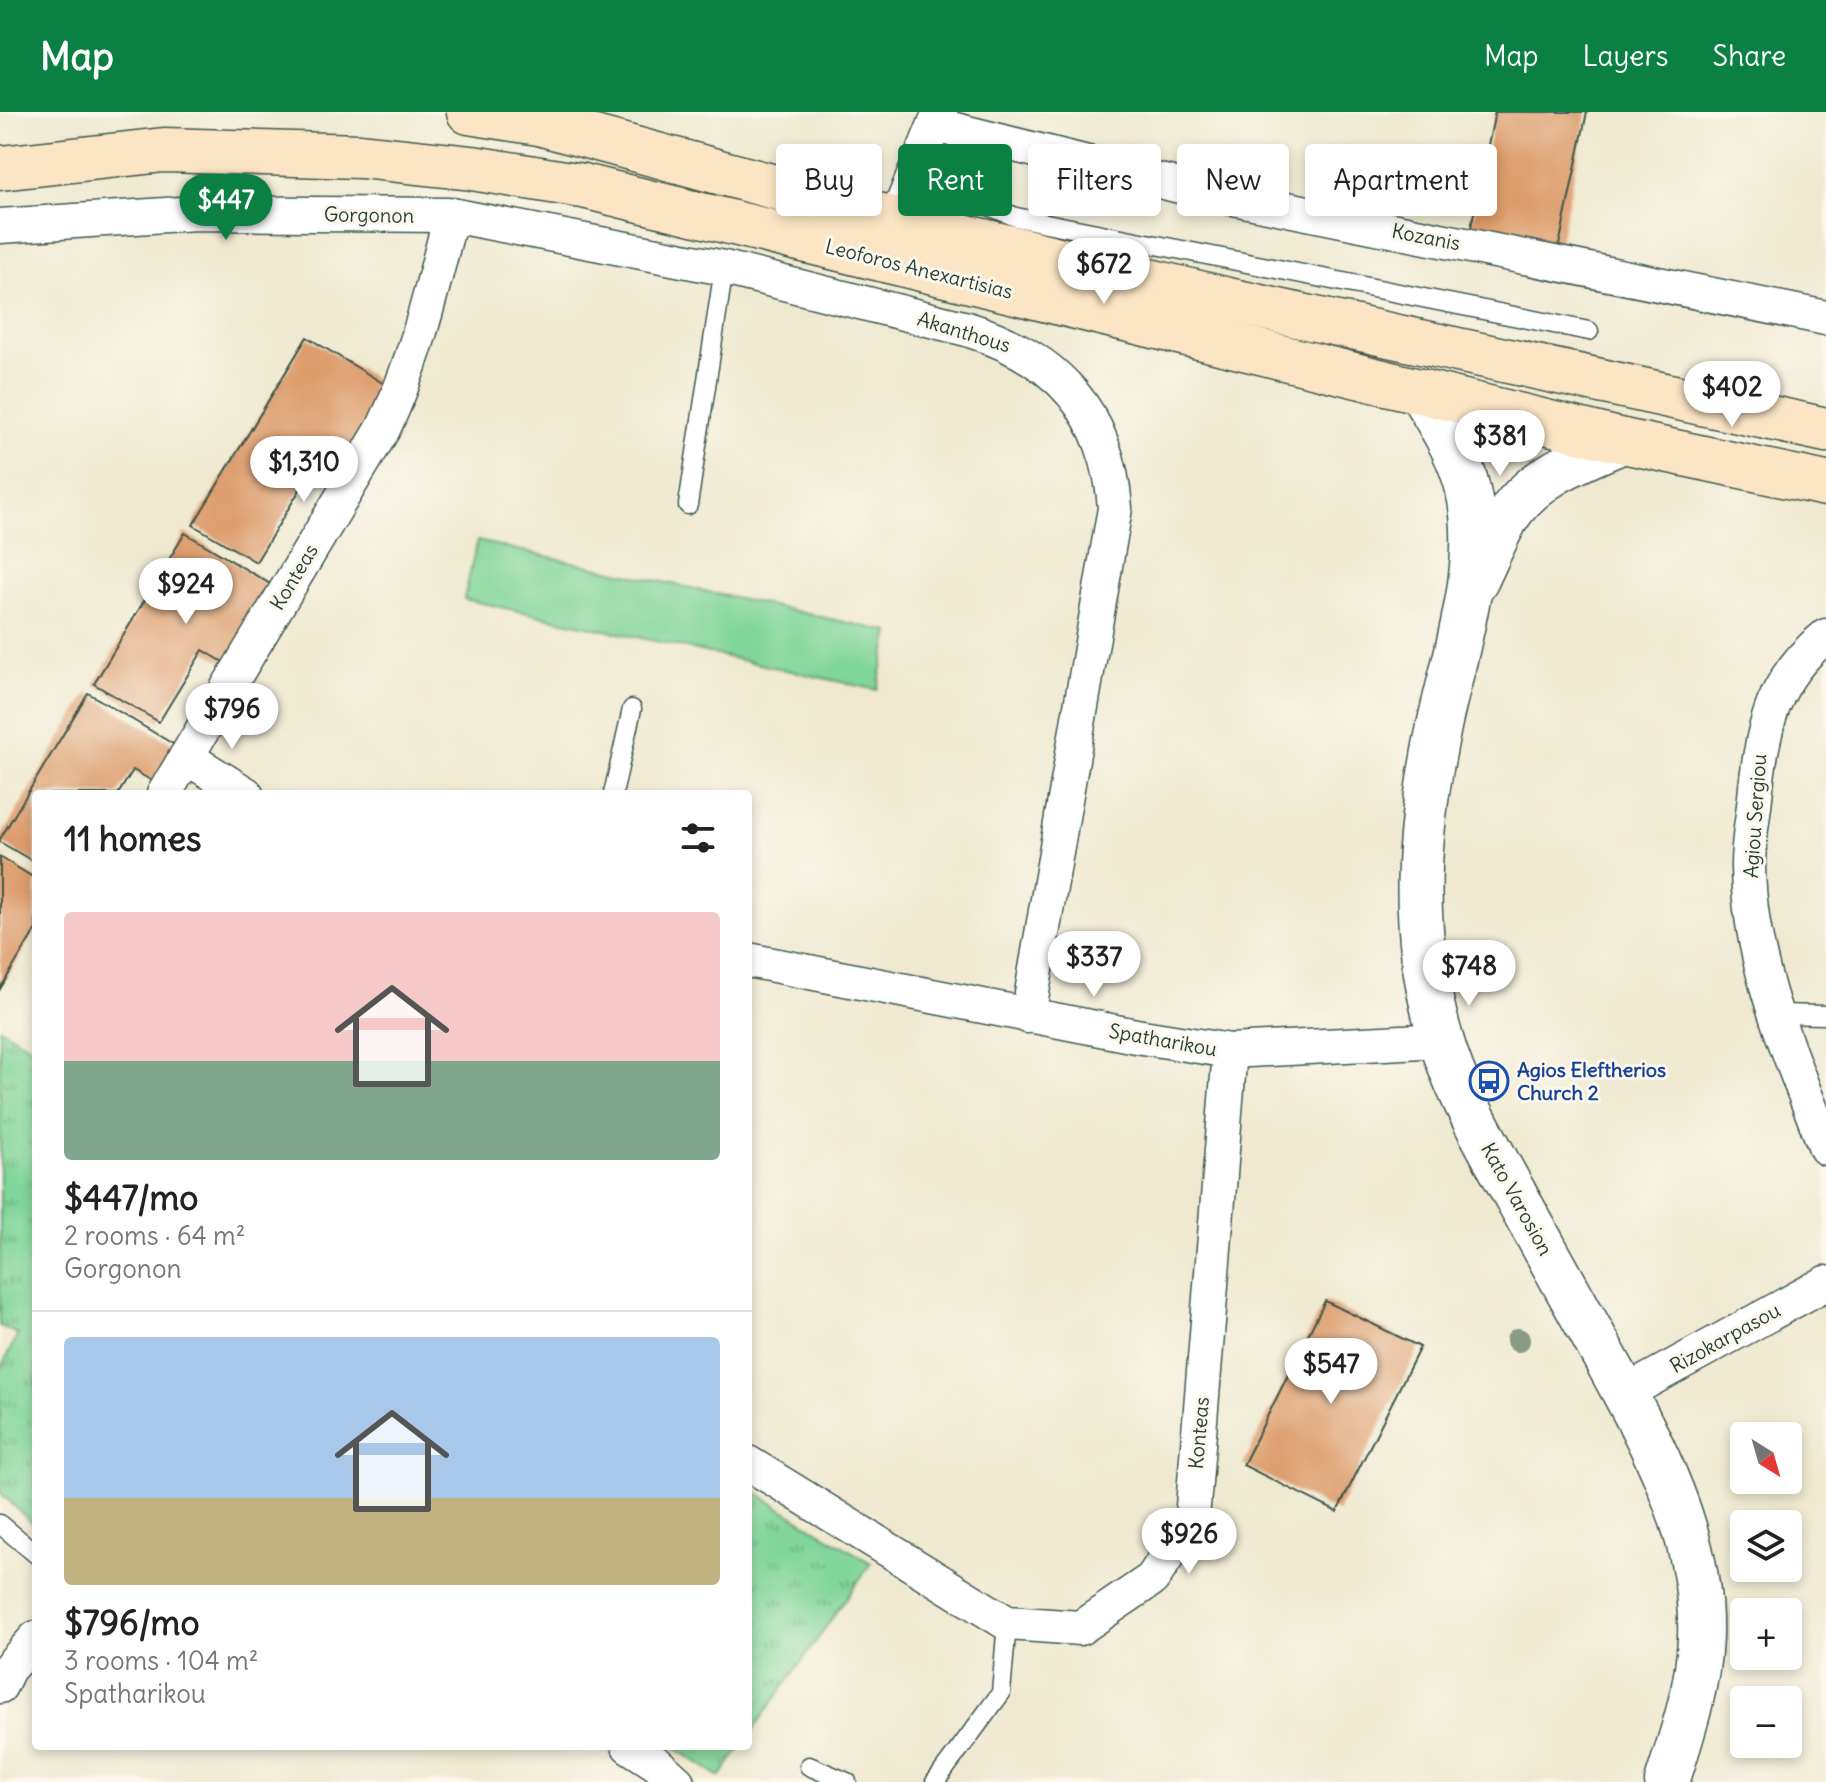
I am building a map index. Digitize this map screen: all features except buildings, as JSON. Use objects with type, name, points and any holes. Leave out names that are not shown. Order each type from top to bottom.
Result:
[{"type":"main road","name":"Leoforos Anexartisias","points":[[469,112],[540,117],[896,220],[1228,300],[1826,430]]},
{"type":"main road","name":"Leoforos Anexartisias","points":[[0,168],[164,150],[360,156],[472,168],[583,186],[1623,441],[1826,484]]},
{"type":"street","points":[[896,220],[937,118]]},
{"type":"street","name":"Kozanis","points":[[937,118],[994,138],[1204,192],[1826,318]]},
{"type":"street","name":"Gorgonon","points":[[0,226],[196,213],[451,215]]},
{"type":"street","name":"Akanthous","points":[[451,215],[724,268],[967,329],[1033,357],[1084,410],[1106,452],[1113,480],[1115,508],[1028,1016]]},
{"type":"street","name":"Konteas","points":[[166,790],[383,429],[399,397],[425,317],[451,215]]},
{"type":"street","name":"Kato Varosion","points":[[1420,391],[1452,445],[1469,491],[1472,534],[1469,594],[1422,815],[1419,860],[1421,930],[1441,1040],[1483,1137],[1655,1452],[1679,1513],[1693,1561],[1699,1602],[1697,1677],[1667,1782]]},
{"type":"street","name":"Kato Varosion","points":[[1469,594],[1508,517],[1534,488],[1569,464],[1623,441]]},
{"type":"street","name":"Agiou Sergiou","points":[[1826,636],[1816,644],[1782,688],[1770,712],[1761,740],[1748,864],[1757,945],[1774,1014],[1826,1148]]},
{"type":"street","points":[[186,757],[240,790]]},
{"type":"street","name":"Spatharikou","points":[[752,961],[1028,1016],[1230,1051],[1441,1040]]},
{"type":"street","name":"Konteas","points":[[752,1465],[1007,1623],[1080,1628],[1152,1579],[1192,1519],[1230,1051]]},
{"type":"street","name":"Rizokarpasou","points":[[1625,1393],[1826,1283]]},
{"type":"street","points":[[0,1686],[8,1669],[32,1642]]},
{"type":"street","points":[[635,1750],[677,1782]]},
{"type":"lane","points":[[994,138],[983,187],[991,207],[1016,217],[1589,331]]},
{"type":"lane","points":[[688,505],[724,268]]},
{"type":"lane","points":[[614,790],[632,709]]},
{"type":"lane","points":[[1774,1014],[1826,1015]]},
{"type":"lane","points":[[0,1524],[32,1551]]},
{"type":"lane","points":[[935,1782],[1001,1693],[1007,1623]]},
{"type":"lane","points":[[809,1766],[847,1782]]},
{"type":"green space","points":[[477,541],[890,632],[877,690],[464,599]]},
{"type":"green space","points":[[0,1028],[32,1048],[32,1523],[0,1492],[0,1370],[18,1334],[0,1326]]},
{"type":"green space","points":[[752,1490],[871,1563],[752,1731]]},
{"type":"green space","points":[[678,1750],[739,1750],[720,1777]]},
{"type":"place","name":"Agios Eleftherios Church 2","points":[[1489,1081]]}]
